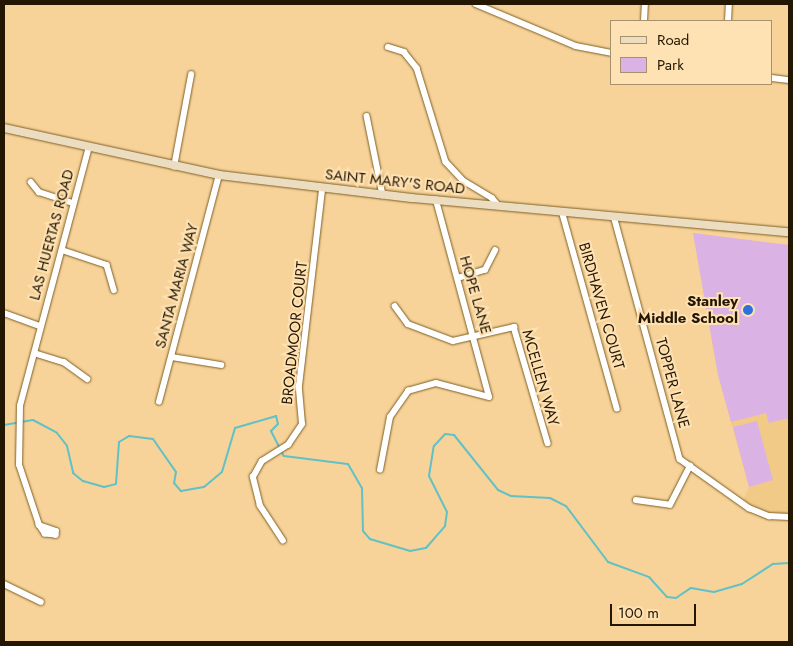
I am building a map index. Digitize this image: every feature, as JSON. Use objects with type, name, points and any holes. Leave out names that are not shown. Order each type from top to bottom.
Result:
[{"type":"street","points":[[644,20],[645,4]]},
{"type":"street","points":[[728,20],[729,4]]},
{"type":"street","points":[[477,6],[576,46],[610,53]]},
{"type":"street","points":[[388,47],[404,52],[417,68],[446,162],[464,181],[492,198],[498,205]]},
{"type":"street","points":[[174,167],[191,75]]},
{"type":"street","points":[[773,78],[789,80]]},
{"type":"street","points":[[367,116],[383,195]]},
{"type":"street","name":"SAINT MARY'S ROAD","points":[[4,128],[88,150],[174,167],[322,189],[789,232]]},
{"type":"street","name":"LAS HUERTAS ROAD","points":[[39,525],[19,465],[22,428],[21,411],[37,354],[40,326],[88,150]]},
{"type":"street","name":"SANTA MARIA WAY","points":[[159,402],[219,175]]},
{"type":"street","points":[[31,182],[39,192],[74,203]]},
{"type":"street","name":"BROADMOOR COURT","points":[[283,541],[260,506],[252,486],[257,469],[271,454],[288,445],[302,424],[299,386],[322,189]]},
{"type":"street","name":"HOPE LANE","points":[[380,470],[390,417],[408,391],[436,383],[489,397],[475,338],[436,200]]},
{"type":"street","name":"BIRDHAVEN COURT","points":[[562,212],[617,408]]},
{"type":"street","name":"TOPPER LANE","points":[[614,216],[680,459],[749,508],[769,516],[789,517]]},
{"type":"street","points":[[62,250],[107,265],[114,290]]},
{"type":"street","points":[[458,278],[485,270],[495,250]]},
{"type":"street","points":[[395,306],[408,324],[428,334],[453,341],[475,338]]},
{"type":"street","name":"LAS HUERTAS ROAD","points":[[4,313],[40,326]]},
{"type":"street","name":"MCELLEN WAY","points":[[475,338],[514,327],[548,443]]},
{"type":"street","points":[[37,354],[64,362],[87,379]]},
{"type":"street","points":[[172,356],[221,364]]},
{"type":"street","points":[[636,500],[670,505],[690,466]]},
{"type":"street","points":[[4,584],[41,602]]},
{"type":"shaded area","name":"Stanley Middle School","points":[[693,233],[789,245],[789,513],[769,516],[743,501],[749,487],[718,375]]},
{"type":"green space","name":"Stanley Middle School","points":[[693,233],[789,245],[789,418],[769,423],[766,413],[731,422],[718,375]]},
{"type":"green space","points":[[757,421],[773,480],[749,487],[733,427]]},
{"type":"waterway","points":[[4,425],[33,420],[57,433],[67,446],[73,473],[83,481],[104,487],[116,484],[119,442],[129,436],[153,439],[176,472],[174,483],[181,491],[204,487],[222,472],[235,428],[276,416],[278,424],[271,431],[284,456],[348,464],[362,488],[363,531],[370,539],[410,551],[426,548],[445,526],[447,512],[429,476],[434,446],[445,434],[454,435],[498,490],[511,496],[550,498],[566,506],[608,562],[649,577],[667,597],[676,598],[691,588],[714,592],[742,584],[773,564],[789,563]]},
{"type":"place","name":"Stanley Middle School","points":[[748,310]]}]
